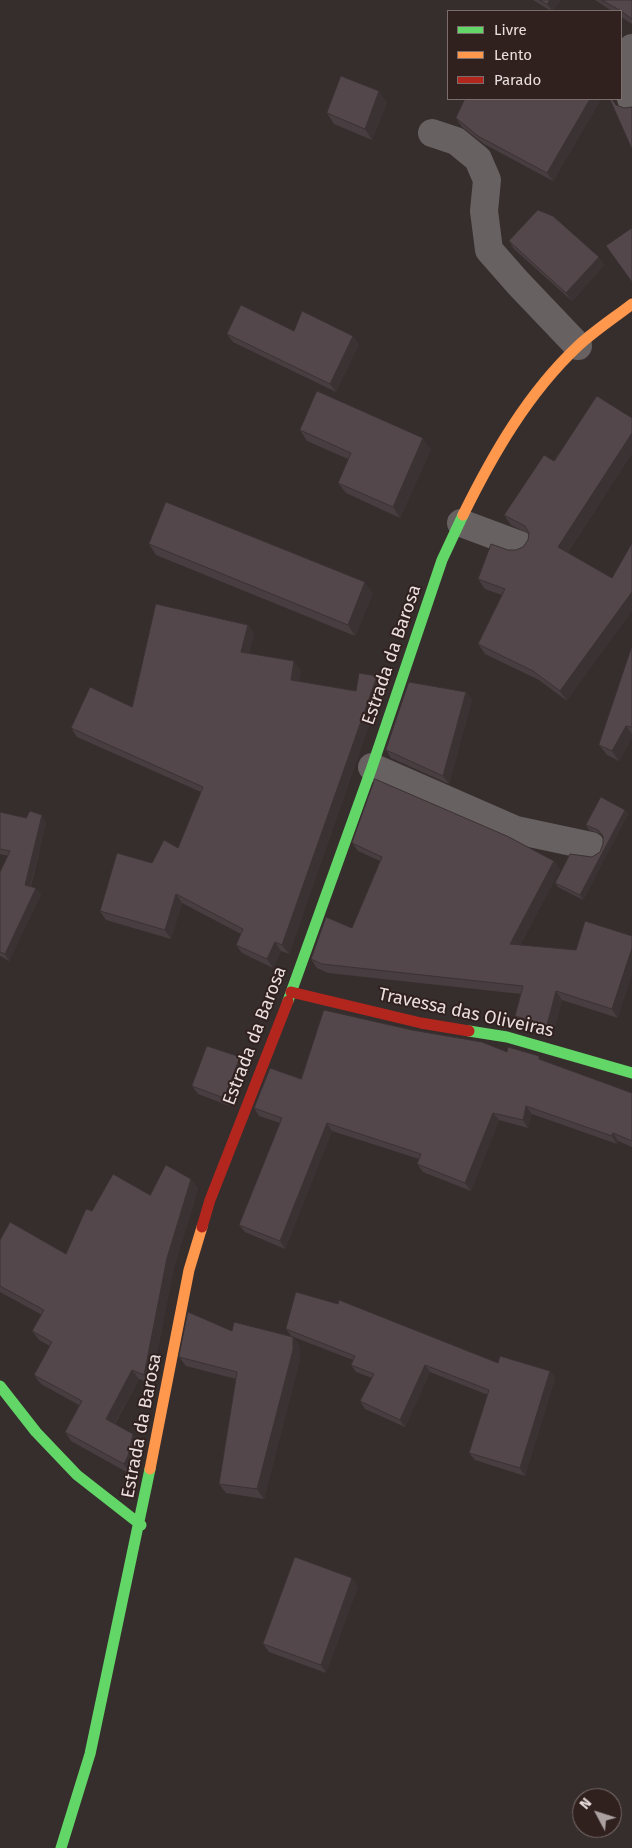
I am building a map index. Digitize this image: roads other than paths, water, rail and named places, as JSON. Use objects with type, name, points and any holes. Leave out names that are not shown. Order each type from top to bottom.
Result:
[{"type":"street","points":[[632,48],[622,72],[632,101]]},
{"type":"street","points":[[432,133],[456,141],[478,159],[487,180],[484,211],[489,250],[578,346]]},
{"type":"street","name":"Estrada da Barosa","points":[[62,1848],[90,1754],[141,1525],[189,1270],[210,1200],[291,992],[372,767],[442,560],[479,483],[525,406],[578,346],[632,304]]},
{"type":"street","points":[[461,523],[520,545]]},
{"type":"street","points":[[372,767],[516,830],[591,846]]},
{"type":"street","name":"Travessa das Oliveiras","points":[[291,992],[421,1023],[507,1036],[632,1073]]},
{"type":"street","points":[[0,1386],[36,1432],[77,1475],[141,1525]]}]
